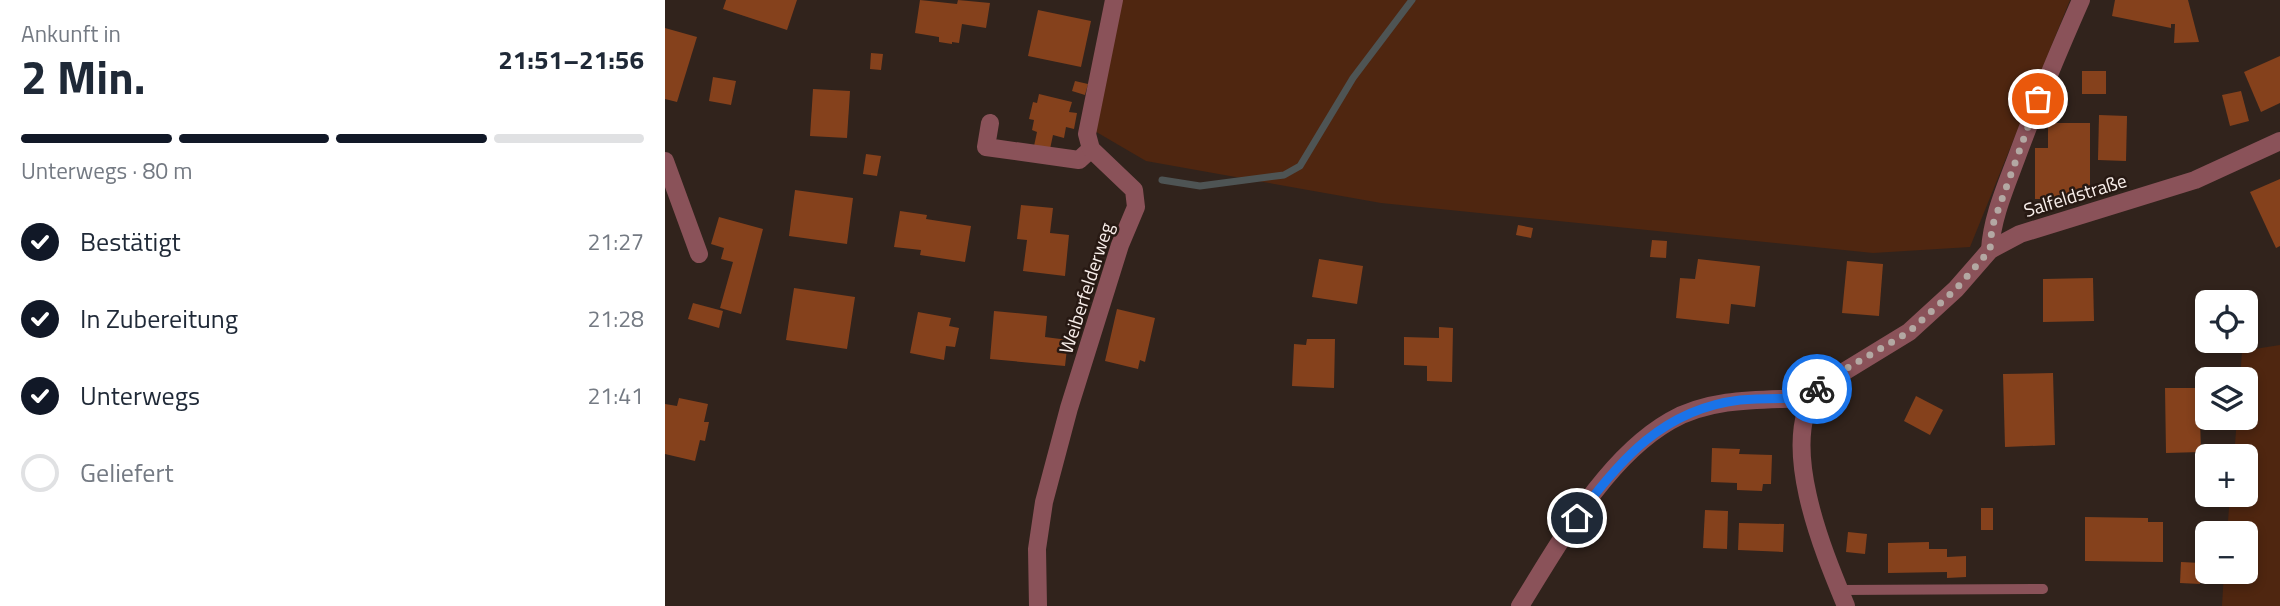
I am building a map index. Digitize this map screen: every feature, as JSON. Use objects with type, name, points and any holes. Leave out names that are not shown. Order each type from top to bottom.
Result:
[{"type":"street","points":[[990,122],[986,147],[1079,160],[1091,149],[1087,134],[1114,0]]},
{"type":"street","points":[[1990,250],[1992,227],[2010,176],[2048,74],[2081,0]]},
{"type":"street","name":"Salfeldstraße","points":[[1810,398],[1832,377],[1909,332],[1956,289],[1990,250],[2020,234],[2195,180],[2280,141]]},
{"type":"street","name":"Weiberfelderweg","points":[[1038,606],[1037,550],[1044,502],[1069,408],[1120,245],[1136,207],[1133,190],[1091,149]]},
{"type":"street","points":[[665,161],[699,254]]},
{"type":"street","points":[[1520,606],[1564,536],[1604,481],[1639,445],[1670,421],[1739,400],[1810,398],[1802,468],[1809,503],[1842,598]]},
{"type":"lane","points":[[1842,598],[2043,589]]},
{"type":"shaded area","points":[[1120,0],[2070,0],[1970,247],[1873,253],[1381,203],[1146,161],[1093,130]]},
{"type":"shaded area","points":[[2280,345],[2280,606],[2222,606],[2223,584],[2258,584],[2258,521],[2228,521],[2229,507],[2258,507],[2258,444],[2235,444],[2236,430],[2258,430],[2258,367],[2241,367],[2242,353],[2258,353],[2258,348]]},
{"type":"building","points":[[726,0],[797,0],[787,30],[723,9]]},
{"type":"building","points":[[920,0],[957,4],[958,0],[990,3],[986,28],[962,24],[959,43],[952,44],[939,42],[939,37],[915,33]]},
{"type":"building","points":[[2115,0],[2188,0],[2199,42],[2174,43],[2175,24],[2171,24],[2171,28],[2112,16]]},
{"type":"building","points":[[1038,10],[1091,21],[1081,67],[1028,56]]},
{"type":"building","points":[[665,28],[697,37],[677,102],[665,99]]},
{"type":"building","points":[[871,53],[883,54],[881,70],[870,69]]},
{"type":"building","points":[[2280,56],[2280,103],[2261,112],[2244,72]]},
{"type":"building","points":[[2082,71],[2106,71],[2106,94],[2082,94]]},
{"type":"building","points":[[713,77],[736,81],[731,105],[709,101]]},
{"type":"building","points":[[1075,81],[1088,84],[1085,95],[1072,91]]},
{"type":"building","points":[[813,89],[850,91],[847,138],[810,136]]},
{"type":"building","points":[[2241,91],[2249,121],[2230,126],[2222,95]]},
{"type":"building","points":[[1039,94],[1072,102],[1069,112],[1077,113],[1074,129],[1066,127],[1064,138],[1053,135],[1050,149],[1034,146],[1037,132],[1032,130],[1034,120],[1029,119],[1033,102],[1037,103]]},
{"type":"building","points":[[2099,115],[2127,116],[2126,161],[2098,160]]},
{"type":"building","points":[[2048,123],[2090,123],[2090,199],[2035,199],[2035,148],[2048,148]]},
{"type":"building","points":[[866,154],[881,156],[877,176],[863,174]]},
{"type":"building","points":[[2280,179],[2280,246],[2276,248],[2250,192]]},
{"type":"building","points":[[795,190],[853,198],[847,244],[789,236]]},
{"type":"building","points":[[1021,205],[1053,208],[1050,233],[1069,235],[1065,276],[1023,271],[1027,240],[1017,239]]},
{"type":"building","points":[[900,211],[927,215],[926,219],[971,226],[965,262],[920,255],[921,250],[894,247]]},
{"type":"building","points":[[719,217],[763,229],[741,314],[720,308],[733,262],[721,259],[724,248],[711,244]]},
{"type":"building","points":[[1518,225],[1533,228],[1531,238],[1516,235]]},
{"type":"building","points":[[1652,240],[1667,241],[1666,258],[1650,257]]},
{"type":"building","points":[[1319,259],[1363,266],[1357,304],[1312,297]]},
{"type":"building","points":[[1698,259],[1760,266],[1755,307],[1731,304],[1729,324],[1676,318],[1680,278],[1695,279]]},
{"type":"building","points":[[1847,261],[1883,264],[1879,316],[1842,313]]},
{"type":"building","points":[[2093,278],[2094,321],[2043,322],[2043,279]]},
{"type":"building","points":[[794,288],[855,297],[847,349],[786,340]]},
{"type":"building","points":[[693,303],[723,311],[719,328],[688,319]]},
{"type":"building","points":[[1117,309],[1155,318],[1145,362],[1140,360],[1138,369],[1105,361]]},
{"type":"building","points":[[994,311],[1047,316],[1045,337],[1068,340],[1065,366],[990,359]]},
{"type":"building","points":[[918,312],[951,318],[949,326],[959,328],[955,347],[946,346],[944,360],[910,353]]},
{"type":"building","points":[[1439,327],[1453,328],[1452,382],[1427,381],[1427,366],[1404,365],[1404,337],[1439,338]]},
{"type":"building","points":[[1307,339],[1335,339],[1334,388],[1292,386],[1294,344],[1306,345]]},
{"type":"building","points":[[2053,373],[2055,445],[2005,447],[2003,374]]},
{"type":"building","points":[[2165,388],[2195,388],[2195,430],[2200,430],[2201,444],[2195,444],[2195,452],[2166,453]]},
{"type":"building","points":[[1916,396],[1943,410],[1930,435],[1904,421]]},
{"type":"building","points":[[679,398],[708,404],[704,422],[709,422],[705,441],[700,440],[695,461],[665,454],[665,404],[677,406]]},
{"type":"building","points":[[1712,448],[1740,449],[1739,454],[1772,455],[1771,484],[1763,484],[1762,491],[1737,490],[1737,483],[1711,482]]},
{"type":"building","points":[[1981,508],[1993,508],[1993,530],[1981,530]]},
{"type":"building","points":[[1705,510],[1728,511],[1727,549],[1703,548]]},
{"type":"building","points":[[2085,517],[2148,518],[2148,522],[2163,522],[2163,562],[2085,561]]},
{"type":"building","points":[[1739,523],[1784,524],[1783,552],[1738,550]]},
{"type":"building","points":[[1848,532],[1867,534],[1865,554],[1846,552]]},
{"type":"building","points":[[1929,542],[1929,549],[1947,549],[1947,557],[1966,556],[1966,577],[1947,578],[1947,572],[1888,573],[1888,543]]},
{"type":"building","points":[[2181,562],[2195,563],[2195,584],[2180,583]]},
{"type":"waterway","points":[[1162,180],[1200,186],[1284,175],[1300,166],[1353,78],[1412,0]]},
{"type":"way so far","points":[[1817,389],[1832,377],[1909,332],[1956,289],[1990,250],[1992,227],[2038,99]]},
{"type":"route","points":[[1577,518],[1604,481],[1639,445],[1670,421],[1703,408],[1739,400],[1810,398],[1817,389]]}]
